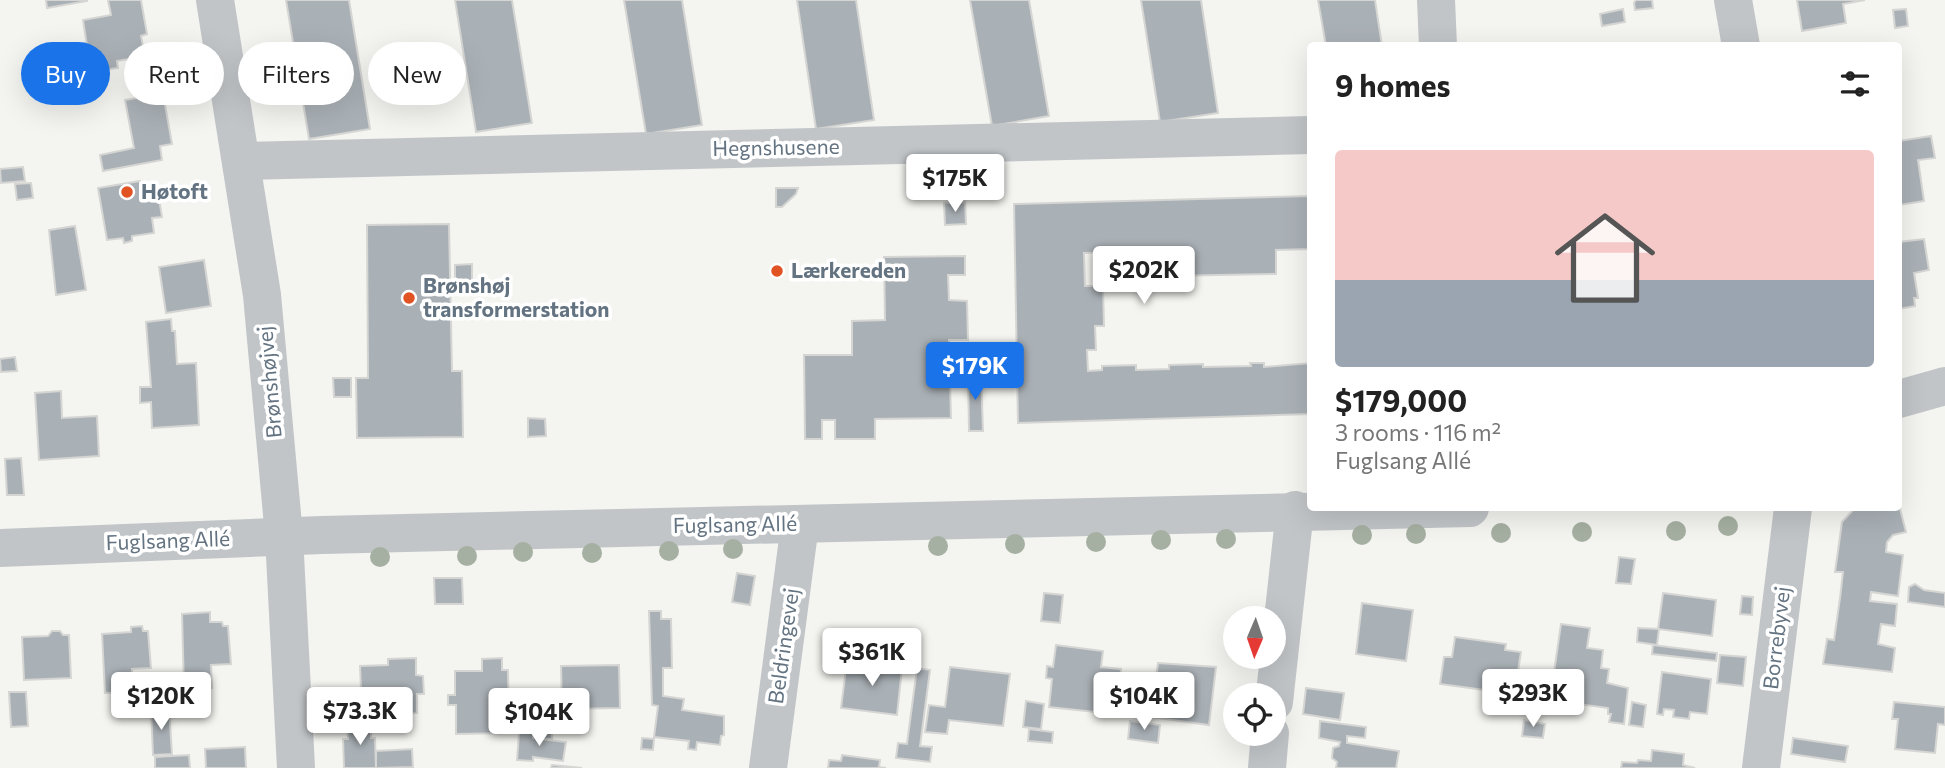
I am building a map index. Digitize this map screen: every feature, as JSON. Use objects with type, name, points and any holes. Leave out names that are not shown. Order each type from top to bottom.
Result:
[{"type":"street","name":"Brønshøjvej","points":[[215,0],[262,295],[284,536],[296,768]]},
{"type":"street","points":[[1436,0],[1438,42]]},
{"type":"street","points":[[1733,0],[1740,42]]},
{"type":"street","name":"Hegnshusene","points":[[241,161],[1307,135]]},
{"type":"street","points":[[1902,397],[1945,386]]},
{"type":"street","points":[[1276,683],[1295,510]]},
{"type":"street","name":"Fuglsang Allé","points":[[0,548],[284,536],[1307,510]]},
{"type":"street","name":"Borrebyvej","points":[[1760,768],[1793,511]]},
{"type":"street","name":"Beldringevej","points":[[768,768],[800,524]]},
{"type":"street","points":[[1267,768],[1269,746]]},
{"type":"building","points":[[46,0],[87,0],[87,1],[47,8]]},
{"type":"building","points":[[108,0],[141,0],[147,34],[141,36],[142,42],[124,42],[124,60],[117,61],[118,68],[110,69],[110,42],[86,42],[83,20],[111,15]]},
{"type":"building","points":[[286,0],[349,0],[370,129],[309,139],[303,105],[354,105],[354,42],[293,42]]},
{"type":"building","points":[[455,0],[512,0],[532,123],[476,132],[466,69],[466,42],[462,42]]},
{"type":"building","points":[[624,0],[682,0],[702,125],[646,134]]},
{"type":"building","points":[[797,0],[856,0],[874,120],[816,129]]},
{"type":"building","points":[[970,0],[1029,0],[1049,116],[992,126]]},
{"type":"building","points":[[1141,0],[1201,0],[1218,113],[1160,122]]},
{"type":"building","points":[[1318,0],[1375,0],[1381,42],[1325,42]]},
{"type":"building","points":[[1636,0],[1652,0],[1653,8],[1635,10]]},
{"type":"building","points":[[1797,0],[1865,0],[1843,4],[1846,23],[1802,31]]},
{"type":"building","points":[[1623,9],[1625,22],[1602,26],[1600,14]]},
{"type":"building","points":[[1906,9],[1908,26],[1895,28],[1893,10]]},
{"type":"building","points":[[126,105],[165,105],[172,144],[160,146],[162,160],[103,171],[100,155],[134,148]]},
{"type":"building","points":[[1931,136],[1935,158],[1918,160],[1924,201],[1902,205],[1902,141]]},
{"type":"building","points":[[23,167],[25,181],[1,183],[0,169]]},
{"type":"building","points":[[140,181],[140,189],[157,186],[162,217],[152,218],[154,233],[132,236],[132,241],[124,243],[123,238],[107,240],[98,188]]},
{"type":"building","points":[[31,183],[33,198],[17,200],[15,184]]},
{"type":"building","points":[[776,188],[798,188],[796,194],[782,207],[776,207]]},
{"type":"building","points":[[1307,196],[1307,249],[1276,250],[1276,274],[1166,276],[1165,251],[1084,253],[1085,286],[1103,286],[1104,326],[1095,326],[1096,350],[1087,350],[1088,371],[1102,370],[1102,366],[1136,365],[1136,370],[1169,369],[1169,365],[1251,366],[1250,363],[1264,363],[1264,367],[1307,363],[1307,414],[1018,423],[1014,204]]},
{"type":"building","points":[[965,202],[966,224],[945,225],[944,203]]},
{"type":"building","name":"Brønshøj transformerstation","points":[[449,224],[452,371],[462,371],[463,437],[357,438],[356,378],[368,378],[367,225]]},
{"type":"building","points":[[75,226],[86,290],[56,295],[49,230]]},
{"type":"building","points":[[1924,239],[1929,270],[1914,273],[1918,298],[1914,298],[1915,306],[1902,308],[1902,242]]},
{"type":"building","points":[[965,256],[965,275],[948,275],[949,300],[967,301],[968,340],[949,340],[951,418],[875,419],[875,439],[835,439],[835,420],[822,420],[822,439],[805,439],[804,355],[852,355],[852,321],[885,320],[884,257]]},
{"type":"building","points":[[204,260],[211,306],[166,313],[159,267]]},
{"type":"building","points":[[472,264],[472,281],[455,281],[455,265]]},
{"type":"building","points":[[171,319],[172,331],[175,331],[177,364],[196,363],[199,425],[152,428],[151,402],[140,403],[140,387],[151,387],[146,322]]},
{"type":"building","points":[[15,357],[17,371],[1,372],[0,359]]},
{"type":"building","points":[[968,373],[981,373],[983,431],[969,431]]},
{"type":"building","points":[[333,378],[351,378],[351,397],[334,397]]},
{"type":"building","points":[[61,391],[62,418],[97,416],[99,456],[39,460],[35,393]]},
{"type":"building","points":[[528,418],[545,419],[546,436],[528,437]]},
{"type":"building","points":[[21,458],[24,495],[7,495],[5,459]]},
{"type":"building","points":[[1852,511],[1901,511],[1906,532],[1893,535],[1887,542],[1886,552],[1903,555],[1898,596],[1871,592],[1870,601],[1897,604],[1895,626],[1881,624],[1878,644],[1895,648],[1892,672],[1823,664],[1827,639],[1834,640],[1840,598],[1843,572],[1835,572],[1842,522]]},
{"type":"building","points":[[1619,557],[1635,559],[1631,584],[1616,583]]},
{"type":"building","points":[[737,573],[755,576],[750,605],[732,602]]},
{"type":"building","points":[[434,578],[462,578],[463,604],[435,604]]},
{"type":"building","points":[[1915,584],[1924,590],[1945,593],[1945,607],[1908,602],[1909,587]]},
{"type":"building","points":[[1044,593],[1063,595],[1060,623],[1041,621]]},
{"type":"building","points":[[1663,593],[1716,600],[1712,636],[1658,629]]},
{"type":"building","points":[[1742,596],[1753,597],[1752,615],[1740,614]]},
{"type":"building","points":[[1362,603],[1413,610],[1406,661],[1356,654]]},
{"type":"building","points":[[649,611],[661,611],[661,619],[671,619],[672,668],[663,668],[663,696],[684,699],[682,710],[724,716],[724,735],[721,736],[720,745],[697,742],[696,750],[688,749],[689,741],[654,737],[658,706],[652,705]]},
{"type":"building","points":[[210,612],[210,622],[222,622],[223,626],[228,626],[231,664],[211,665],[212,688],[184,689],[182,614]]},
{"type":"building","points":[[1561,624],[1590,628],[1587,648],[1603,650],[1601,668],[1609,669],[1607,683],[1628,688],[1624,724],[1609,722],[1611,714],[1608,714],[1608,708],[1550,700]]},
{"type":"building","points":[[142,626],[143,631],[148,631],[151,668],[132,669],[133,692],[105,693],[102,634],[131,632],[131,627]]},
{"type":"building","points":[[1638,628],[1659,629],[1657,645],[1637,642]]},
{"type":"building","points":[[52,631],[69,635],[71,678],[24,680],[22,637],[48,636]]},
{"type":"building","points":[[1455,637],[1506,644],[1505,650],[1521,652],[1517,678],[1501,676],[1499,692],[1440,684],[1444,657],[1452,657]]},
{"type":"building","points":[[1056,645],[1103,651],[1101,667],[1121,669],[1118,699],[1097,696],[1095,712],[1049,707],[1052,679],[1046,678],[1047,666],[1053,667]]},
{"type":"building","points":[[1653,645],[1717,653],[1716,661],[1652,654]]},
{"type":"building","points":[[1720,655],[1746,657],[1743,686],[1717,683]]},
{"type":"building","points":[[416,658],[416,675],[423,676],[424,694],[417,694],[417,713],[362,714],[360,666],[388,665],[388,659]]},
{"type":"building","points":[[502,658],[502,670],[508,670],[509,733],[456,734],[456,705],[448,705],[448,695],[455,695],[455,671],[482,671],[482,659]]},
{"type":"building","points":[[847,661],[902,668],[897,715],[841,708]]},
{"type":"building","points":[[1158,663],[1216,667],[1209,725],[1150,717]]},
{"type":"building","points":[[619,665],[620,708],[562,709],[561,666]]},
{"type":"building","points":[[950,667],[1010,674],[1003,726],[949,720],[947,734],[925,732],[929,705],[945,707]]},
{"type":"building","points":[[917,668],[930,670],[920,746],[932,747],[930,762],[896,758],[898,743],[907,744]]},
{"type":"building","points":[[1662,672],[1711,679],[1707,714],[1690,712],[1689,719],[1673,717],[1674,710],[1664,709],[1663,715],[1657,714]]},
{"type":"building","points":[[1306,688],[1344,693],[1340,720],[1303,714]]},
{"type":"building","points":[[9,692],[26,692],[28,726],[11,727]]},
{"type":"building","points":[[1525,696],[1542,698],[1541,713],[1523,712]]},
{"type":"building","points":[[1026,701],[1044,704],[1041,729],[1023,727]]},
{"type":"building","points":[[1632,702],[1646,705],[1643,727],[1629,725]]},
{"type":"building","points":[[1894,702],[1945,707],[1945,725],[1938,724],[1935,753],[1895,749],[1898,719],[1892,719]]},
{"type":"building","points":[[169,708],[172,754],[153,755],[151,709]]},
{"type":"building","points":[[538,713],[552,713],[552,739],[538,739]]},
{"type":"building","points":[[1524,720],[1545,724],[1543,738],[1522,736]]},
{"type":"building","points":[[1130,721],[1160,725],[1158,743],[1128,739]]},
{"type":"building","points":[[1320,721],[1366,727],[1365,738],[1347,736],[1347,743],[1399,751],[1396,768],[1336,768],[1337,762],[1332,758],[1333,748],[1339,746],[1340,742],[1319,738]]},
{"type":"building","points":[[371,723],[371,738],[375,738],[376,768],[344,768],[343,739],[348,739],[347,725]]},
{"type":"building","points":[[1029,729],[1053,732],[1052,743],[1028,741]]},
{"type":"building","points":[[519,733],[533,733],[533,738],[566,742],[563,761],[533,757],[533,761],[517,760]]},
{"type":"building","points":[[642,738],[654,739],[653,750],[641,749]]},
{"type":"building","points":[[1793,738],[1848,746],[1845,762],[1791,754]]},
{"type":"building","points":[[245,747],[246,768],[206,768],[205,749]]},
{"type":"building","points":[[412,749],[413,767],[376,768],[376,751]]},
{"type":"building","points":[[1652,750],[1684,754],[1683,765],[1695,768],[1621,768],[1622,762],[1651,761]]},
{"type":"building","points":[[189,755],[190,768],[155,768],[155,757]]},
{"type":"building","points":[[842,755],[880,760],[879,767],[886,768],[828,768],[829,760],[841,761]]},
{"type":"building","points":[[552,765],[582,768],[551,768]]},
{"type":"place","name":"Høtoft","points":[[127,192]]},
{"type":"place","name":"Lærkereden","points":[[777,271]]},
{"type":"place","name":"Brønshøj transformerstation","points":[[409,298]]}]
